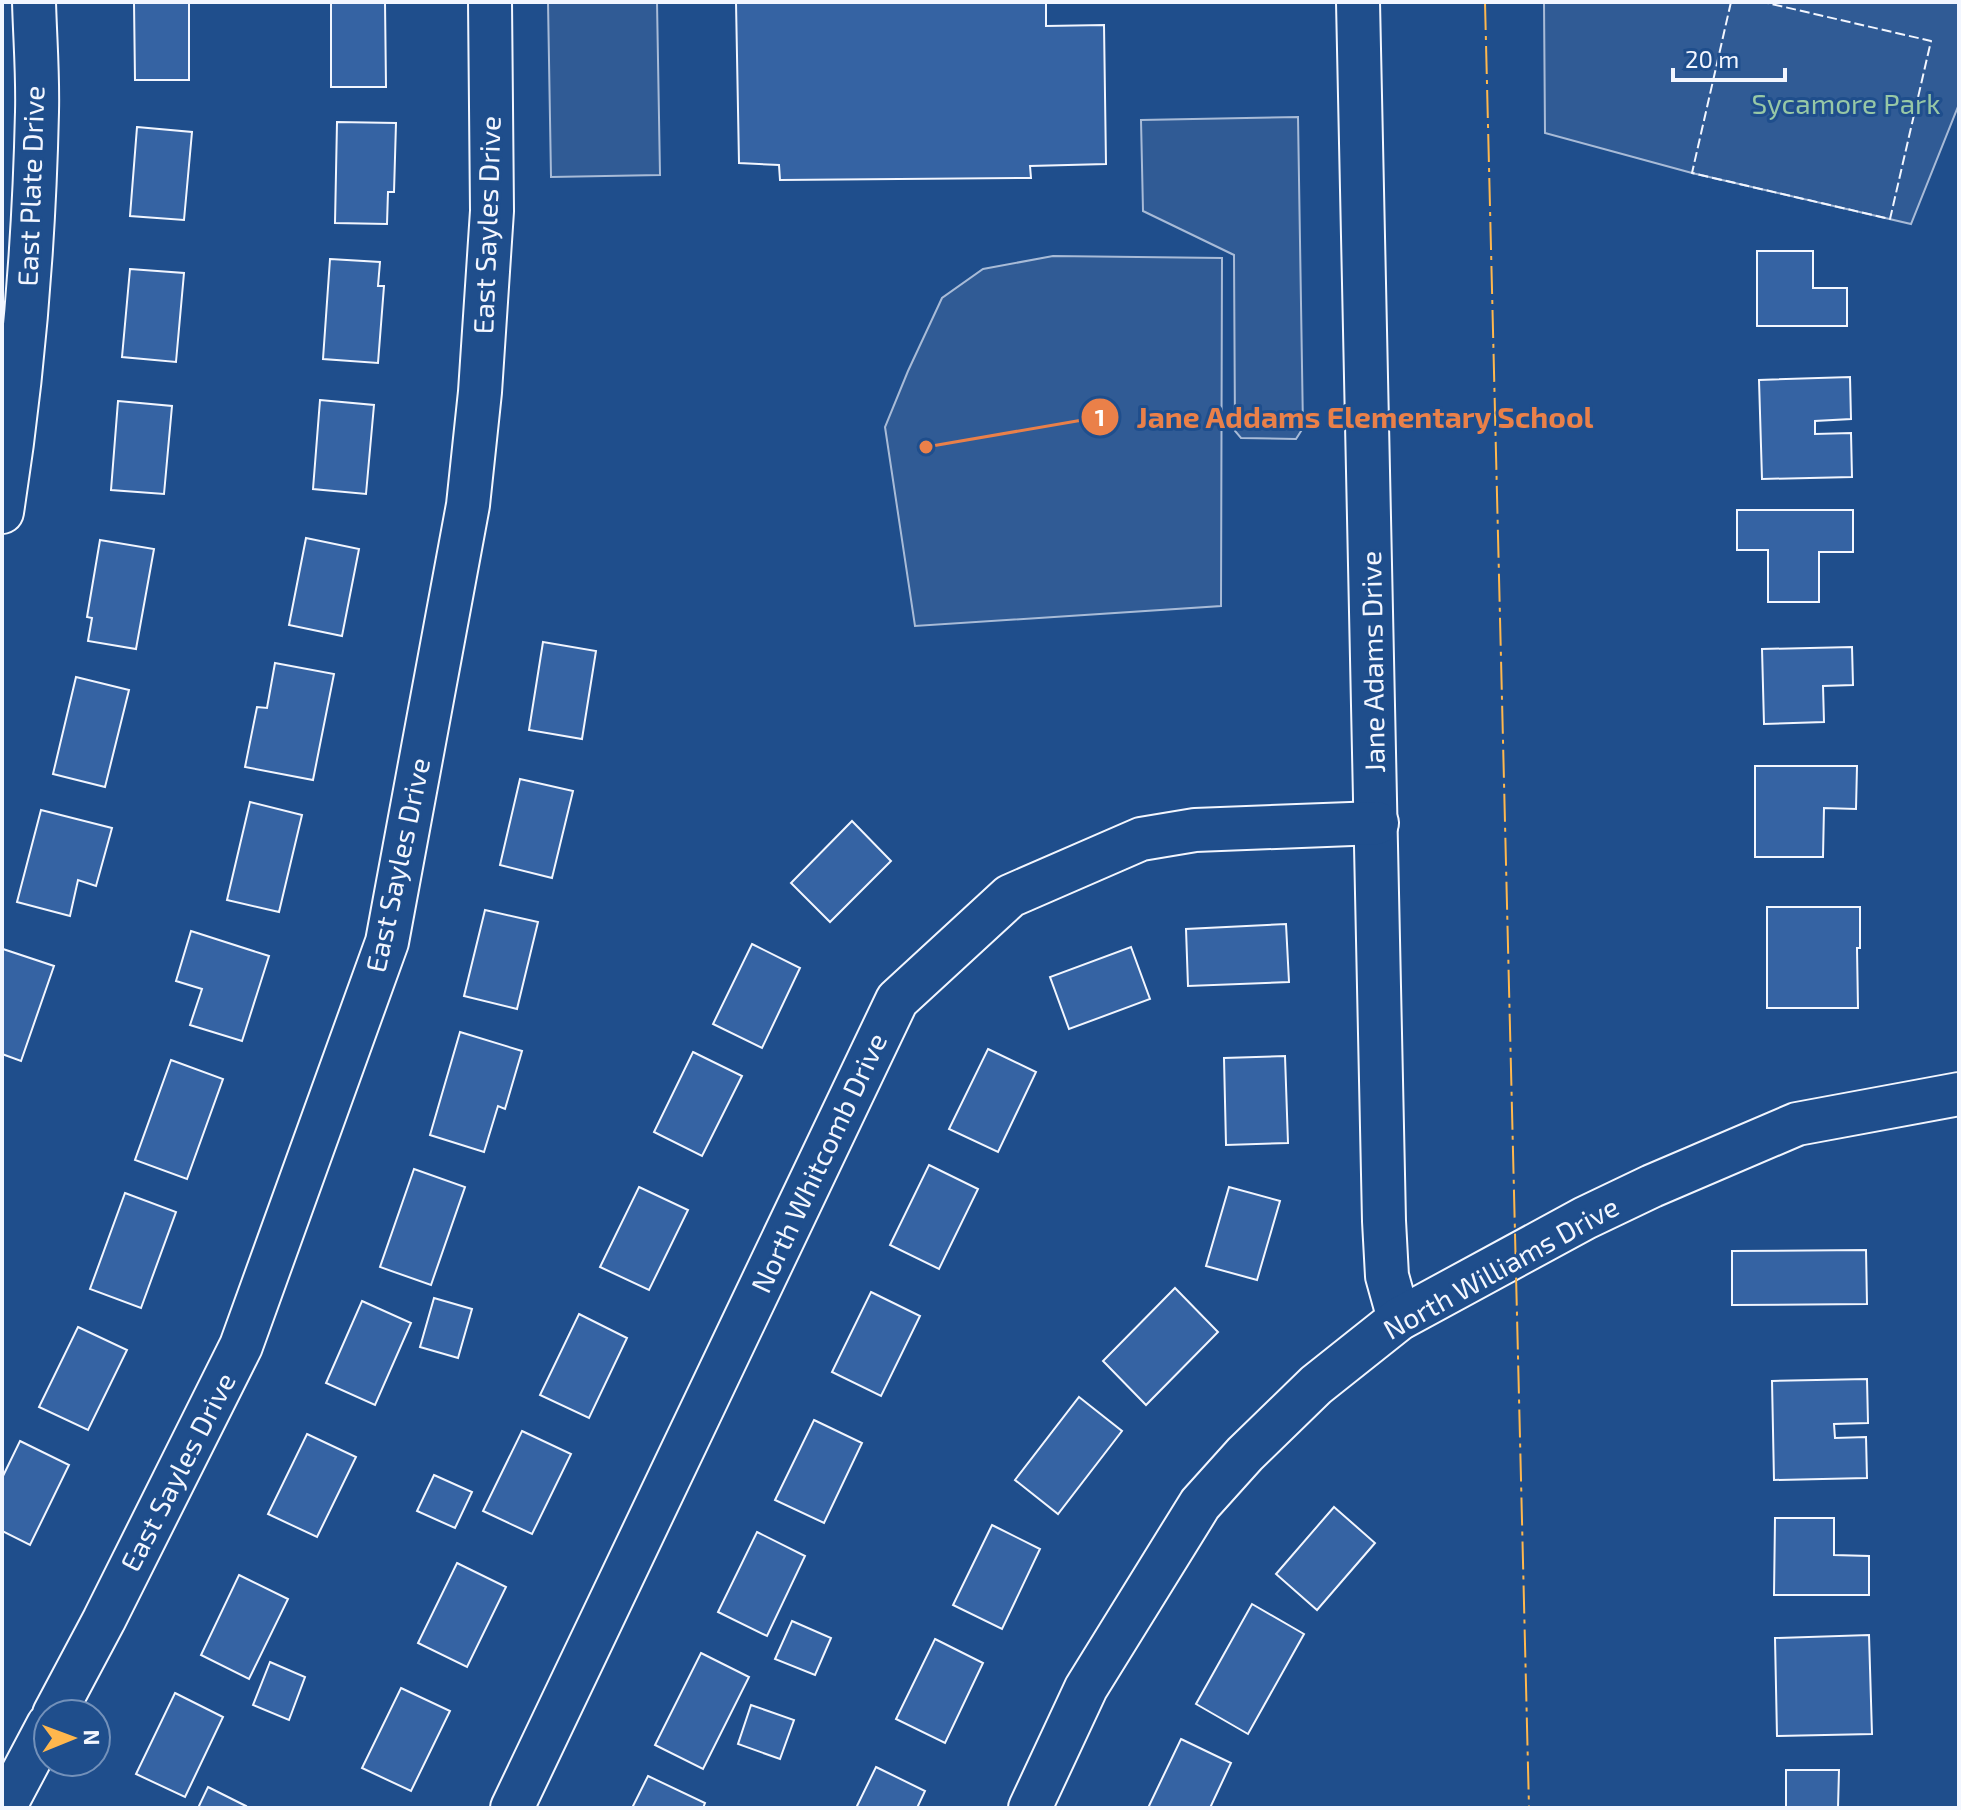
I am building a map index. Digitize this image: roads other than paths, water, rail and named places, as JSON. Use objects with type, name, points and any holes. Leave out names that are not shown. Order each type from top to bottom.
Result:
[{"type":"street","name":"East Plate Drive","points":[[2,512],[22,364],[32,238],[37,109],[34,2]]},
{"type":"street","name":"East Sayles Drive","points":[[63,1698],[241,1346],[387,942],[463,536],[477,420],[492,211],[490,2]]},
{"type":"street","name":"Jane Adams Drive","points":[[1358,2],[1384,1221],[1387,1276],[1399,1319]]},
{"type":"street","name":"North Whitcomb Drive","points":[[512,1808],[897,1000],[1010,896],[1141,839],[1195,830],[1377,823]]},
{"type":"street","name":"North Williams Drive","points":[[1030,1808],[1086,1688],[1200,1504],[1245,1454],[1316,1385],[1399,1319],[1585,1218],[1797,1124],[1959,1094]]},
{"type":"street","points":[[4,1808],[32,1755]]},
{"type":"place","name":"Jane Addams Elementary School","points":[[926,447]]},
{"type":"park label","name":"Sycamore Park","points":[[1846,104]]}]
